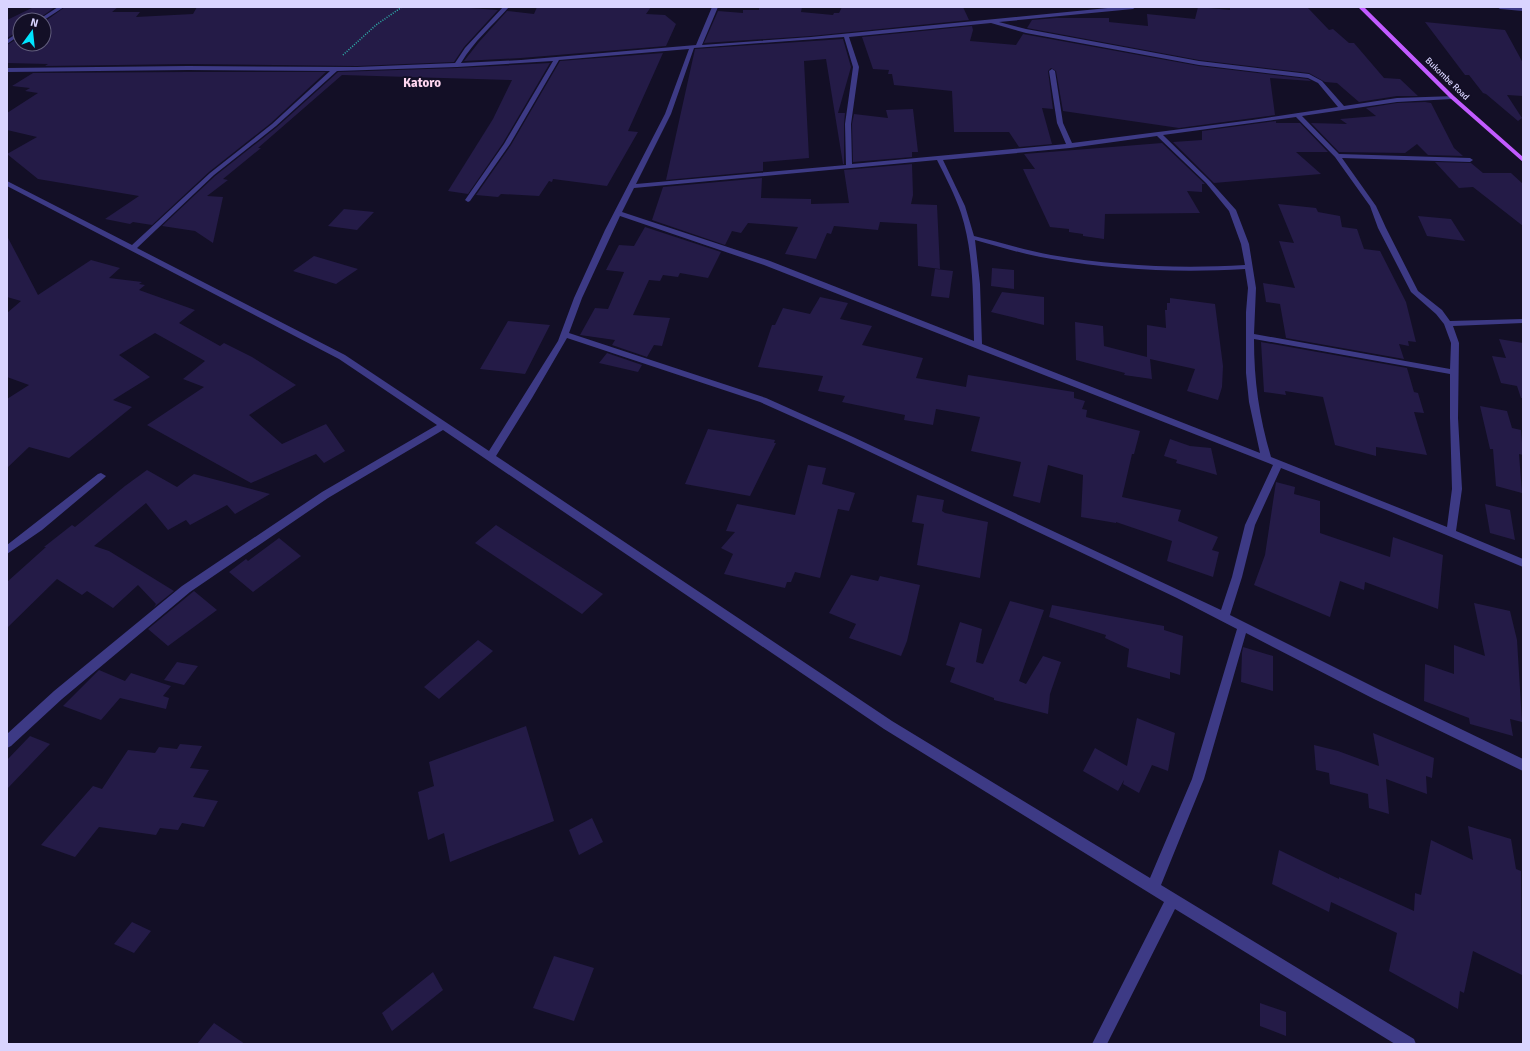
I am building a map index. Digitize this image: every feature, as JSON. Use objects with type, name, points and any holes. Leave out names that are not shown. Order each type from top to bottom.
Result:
[{"type":"main road","name":"Bukombe Road","points":[[1361,7],[1452,97],[1523,160]]},
{"type":"street","points":[[52,13],[61,7]]},
{"type":"street","points":[[457,65],[484,29],[506,7]]},
{"type":"street","points":[[490,457],[528,398],[564,334],[578,298],[618,213],[668,114],[695,47],[715,7]]},
{"type":"street","points":[[7,70],[188,68],[334,69],[457,65],[557,59],[811,39],[989,21],[1060,10],[1133,7]]},
{"type":"street","points":[[1500,7],[1523,9]]},
{"type":"street","points":[[989,21],[1026,31],[1199,64],[1309,76],[1320,82],[1342,108]]},
{"type":"street","points":[[846,35],[856,67],[848,124],[849,166]]},
{"type":"street","points":[[468,200],[507,144],[557,59]]},
{"type":"street","points":[[133,248],[212,174],[274,125],[334,69]]},
{"type":"street","points":[[1052,71],[1060,122],[1070,146]]},
{"type":"street","points":[[632,186],[1070,146],[1298,116],[1398,100],[1452,97]]},
{"type":"street","points":[[1298,116],[1337,156],[1373,206],[1382,228],[1415,292],[1439,312],[1448,324],[1455,343],[1456,489],[1451,533]]},
{"type":"street","points":[[1158,134],[1208,182],[1232,210],[1245,244],[1252,288],[1250,373],[1253,402],[1259,432],[1267,460]]},
{"type":"street","points":[[1337,156],[1470,160]]},
{"type":"street","points":[[938,158],[956,193],[967,222],[976,273],[978,347]]},
{"type":"street","points":[[7,183],[342,357],[888,725],[1409,1044]]},
{"type":"street","points":[[618,213],[767,263],[1278,464],[1523,563]]},
{"type":"street","points":[[970,237],[1050,257],[1103,265],[1161,270],[1210,270],[1248,267]]},
{"type":"street","points":[[1448,324],[1523,321]]},
{"type":"street","points":[[564,334],[763,400],[850,438],[1182,595],[1378,695],[1523,765]]},
{"type":"street","points":[[1250,336],[1454,372]]},
{"type":"street","points":[[7,742],[58,695],[186,589],[325,495],[444,426]]},
{"type":"street","points":[[1224,617],[1237,577],[1250,525],[1278,464]]},
{"type":"street","points":[[7,550],[101,476]]},
{"type":"street","points":[[1153,887],[1198,779],[1243,626]]},
{"type":"street","points":[[1099,1044],[1173,899]]},
{"type":"path","points":[[334,69],[334,64],[339,59],[376,26],[402,7]]},
{"type":"building","points":[[34,7],[55,7],[48,12],[24,12]]},
{"type":"building","points":[[65,7],[118,7],[112,12],[140,12],[136,17],[193,14],[197,7],[456,7],[498,10],[464,47],[454,62],[357,66],[188,64],[45,66],[48,64],[7,63],[7,45],[12,42],[12,52],[52,52],[52,16]]},
{"type":"building","points":[[537,7],[651,7],[646,14],[665,15],[676,24],[666,46],[521,58],[464,61],[507,11],[534,14]]},
{"type":"building","points":[[759,7],[802,7],[801,12],[833,15],[834,13],[839,13],[842,7],[963,7],[969,20],[811,36],[704,43],[718,11],[743,13],[743,10],[759,10]]},
{"type":"building","points":[[1198,7],[1230,10],[1230,7],[1307,7],[1329,30],[1333,29],[1349,43],[1354,43],[1384,78],[1400,79],[1418,96],[1397,96],[1359,102],[1337,83],[1325,82],[1309,73],[1199,60],[1027,28],[1032,20],[1056,18],[1109,18],[1109,22],[1148,26],[1147,14],[1195,19]]},
{"type":"building","points":[[12,18],[12,35],[7,38],[7,20]]},
{"type":"building","points":[[1425,22],[1505,30],[1523,63],[1523,96],[1507,95],[1522,118],[1518,121],[1483,93],[1469,75],[1465,75]]},
{"type":"building","points":[[972,26],[973,30],[970,41],[1016,45],[1023,34],[1199,66],[1308,79],[1311,81],[1270,78],[1275,115],[1179,128],[1063,111],[1056,71],[1051,68],[1048,71],[1053,109],[1042,108],[1052,144],[1019,147],[1009,132],[954,132],[952,91],[894,85],[892,74],[888,74],[889,70],[873,69],[862,37]]},
{"type":"building","points":[[843,39],[851,67],[838,113],[845,113],[844,164],[826,59],[804,61],[809,158],[763,162],[763,171],[666,180],[695,49]]},
{"type":"building","points":[[663,53],[628,131],[638,132],[607,186],[553,179],[552,182],[549,181],[539,196],[501,194],[498,197],[476,195],[511,145],[560,61]]},
{"type":"building","points":[[550,63],[503,143],[468,194],[448,191],[493,119],[512,80],[342,75],[258,148],[261,148],[223,179],[228,180],[207,196],[223,197],[213,243],[195,231],[162,226],[215,176],[277,127],[338,72]]},
{"type":"building","points":[[326,72],[271,123],[209,172],[152,225],[133,222],[130,224],[105,219],[139,196],[38,179],[7,154],[37,137],[7,130],[7,113],[38,93],[25,91],[30,88],[12,86],[33,73]]},
{"type":"building","points":[[1397,103],[1431,103],[1454,148],[1463,156],[1428,155],[1417,144],[1405,153],[1339,152],[1311,123],[1347,124],[1340,119],[1376,116],[1366,108]]},
{"type":"building","points":[[913,109],[918,152],[912,152],[912,157],[853,162],[852,124],[854,114],[888,118],[886,110]]},
{"type":"building","points":[[1276,121],[1276,123],[1300,123],[1328,152],[1296,152],[1321,174],[1214,183],[1173,142],[1202,140],[1202,131]]},
{"type":"building","points":[[1162,143],[1205,184],[1202,184],[1202,192],[1187,191],[1200,213],[1105,214],[1104,239],[1069,232],[1069,229],[1050,227],[1023,169],[1035,169],[1024,154]]},
{"type":"building","points":[[1435,162],[1471,163],[1483,173],[1511,173],[1523,184],[1523,226],[1473,187],[1459,188]]},
{"type":"building","points":[[912,164],[913,195],[911,204],[937,205],[940,269],[918,266],[917,224],[880,222],[878,230],[834,226],[831,234],[827,233],[816,259],[785,254],[798,227],[748,223],[741,233],[732,231],[725,245],[652,220],[663,187],[762,178],[761,198],[811,199],[811,204],[849,203],[844,170]]},
{"type":"building","points":[[1278,204],[1316,208],[1318,212],[1340,216],[1342,227],[1357,229],[1364,249],[1380,251],[1406,302],[1416,342],[1408,341],[1409,346],[1399,344],[1404,359],[1286,338],[1280,304],[1266,302],[1263,283],[1295,288],[1279,241],[1294,243]]},
{"type":"building","points":[[344,209],[374,212],[357,230],[328,226]]},
{"type":"building","points":[[1418,216],[1451,219],[1465,241],[1427,236]]},
{"type":"building","points":[[645,227],[721,252],[708,278],[680,273],[678,277],[663,275],[660,281],[649,280],[633,315],[670,318],[662,346],[654,345],[647,357],[612,345],[615,340],[580,335],[595,308],[608,309],[624,272],[606,270],[619,245],[634,246]]},
{"type":"building","points":[[7,236],[38,295],[91,260],[120,268],[109,278],[142,282],[139,284],[145,285],[139,290],[195,310],[179,323],[220,346],[224,343],[252,357],[296,385],[249,415],[282,444],[326,424],[345,451],[324,463],[316,454],[251,483],[147,425],[204,387],[183,379],[205,361],[155,333],[119,355],[150,377],[113,400],[132,407],[69,458],[29,447],[7,468],[7,399],[29,385],[7,377],[7,313],[21,301],[7,297]]},
{"type":"building","points":[[314,256],[358,269],[336,284],[293,271]]},
{"type":"building","points":[[992,268],[1014,270],[1014,289],[991,286]]},
{"type":"building","points":[[935,269],[953,271],[949,298],[931,296]]},
{"type":"building","points":[[1002,292],[1044,297],[1044,325],[991,312]]},
{"type":"building","points":[[820,297],[848,303],[840,319],[872,326],[862,345],[923,358],[916,378],[966,387],[968,375],[1074,392],[1074,398],[1085,401],[1082,409],[1087,410],[1086,417],[1140,431],[1134,454],[1132,454],[1122,497],[1181,510],[1178,521],[1218,537],[1212,550],[1219,552],[1213,577],[1167,561],[1172,541],[1116,522],[1081,517],[1083,475],[1048,465],[1040,503],[1013,496],[1021,462],[971,451],[980,417],[936,409],[933,425],[904,420],[905,415],[842,402],[845,396],[818,391],[823,376],[758,367],[772,325],[775,325],[783,308],[810,314]]},
{"type":"building","points":[[1170,298],[1215,304],[1223,366],[1222,387],[1218,400],[1187,391],[1195,369],[1150,359],[1152,379],[1124,375],[1125,373],[1076,360],[1075,322],[1103,326],[1104,346],[1147,357],[1147,325],[1166,328],[1165,310],[1167,310],[1167,303],[1170,303]]},
{"type":"building","points":[[508,321],[550,325],[525,374],[480,369]]},
{"type":"building","points":[[1499,339],[1523,343],[1523,398],[1521,398],[1517,386],[1501,383],[1492,356],[1506,358]]},
{"type":"building","points":[[1261,342],[1407,368],[1414,392],[1418,393],[1424,413],[1414,412],[1427,455],[1376,447],[1376,456],[1335,445],[1323,397],[1285,391],[1286,395],[1264,392]]},
{"type":"building","points":[[607,353],[642,365],[638,372],[599,363]]},
{"type":"building","points":[[1480,406],[1507,411],[1512,428],[1521,430],[1523,455],[1519,454],[1522,493],[1496,486],[1493,449],[1490,449]]},
{"type":"building","points":[[708,429],[775,440],[774,443],[776,443],[750,496],[685,484]]},
{"type":"building","points":[[1170,439],[1190,446],[1211,448],[1217,475],[1176,463],[1177,460],[1164,456]]},
{"type":"building","points":[[808,465],[826,468],[822,484],[855,493],[849,511],[838,509],[820,578],[795,572],[791,582],[787,582],[785,588],[724,574],[733,554],[721,548],[735,532],[726,531],[737,504],[795,515]]},
{"type":"building","points":[[147,470],[177,487],[194,474],[270,494],[235,514],[227,505],[190,525],[186,520],[168,530],[146,503],[94,546],[109,551],[174,591],[154,607],[156,604],[138,585],[113,608],[87,591],[82,595],[57,579],[7,628],[7,582],[46,547],[44,547],[72,525],[75,527]]},
{"type":"building","points":[[1276,482],[1295,487],[1294,494],[1320,501],[1320,533],[1390,557],[1393,537],[1443,555],[1438,609],[1365,582],[1364,590],[1340,581],[1330,617],[1254,585],[1265,555]]},
{"type":"building","points":[[917,495],[944,500],[942,511],[945,513],[988,522],[980,578],[917,565],[924,524],[912,522]]},
{"type":"building","points":[[1485,504],[1510,510],[1515,540],[1490,533]]},
{"type":"building","points":[[496,525],[603,594],[582,614],[475,543]]},
{"type":"building","points":[[279,538],[301,556],[253,592],[229,572],[246,559],[248,561]]},
{"type":"building","points":[[851,575],[878,581],[880,576],[920,585],[907,641],[901,656],[849,638],[856,624],[829,613]]},
{"type":"building","points":[[194,591],[217,610],[168,646],[148,629]]},
{"type":"building","points":[[1010,601],[1044,610],[1019,681],[1026,684],[1043,656],[1061,662],[1050,694],[1048,714],[994,700],[994,698],[950,682],[955,668],[946,665],[960,622],[982,629],[976,662],[983,664]]},
{"type":"building","points":[[1474,603],[1510,611],[1517,640],[1522,722],[1510,719],[1513,736],[1470,724],[1469,718],[1424,701],[1425,664],[1454,674],[1454,645],[1485,656]]},
{"type":"building","points":[[1052,605],[1164,626],[1164,630],[1183,636],[1180,675],[1170,672],[1170,679],[1127,667],[1129,649],[1105,638],[1106,635],[1049,617]]},
{"type":"building","points":[[478,640],[493,651],[439,699],[424,687]]},
{"type":"building","points":[[1243,647],[1273,656],[1273,691],[1241,682]]},
{"type":"building","points":[[177,662],[198,666],[184,685],[164,680]]},
{"type":"building","points":[[99,670],[125,681],[131,673],[171,686],[163,696],[169,698],[166,709],[120,698],[101,720],[63,706]]},
{"type":"building","points":[[1137,718],[1175,733],[1168,771],[1152,765],[1139,793],[1123,784],[1124,780],[1118,791],[1083,771],[1095,748],[1127,766]]},
{"type":"building","points":[[526,726],[554,821],[450,862],[444,833],[428,840],[418,792],[434,786],[429,762]]},
{"type":"building","points":[[1373,733],[1434,758],[1432,778],[1426,776],[1427,794],[1386,779],[1389,814],[1369,808],[1368,794],[1330,784],[1329,773],[1316,770],[1314,745],[1338,751],[1379,766]]},
{"type":"building","points":[[30,736],[50,744],[7,789],[7,760]]},
{"type":"building","points":[[180,744],[202,746],[190,768],[209,770],[193,797],[218,801],[204,827],[182,823],[178,830],[160,828],[156,835],[99,827],[75,857],[41,845],[93,786],[102,789],[128,750],[155,753],[159,747],[177,749]]},
{"type":"building","points":[[592,818],[603,842],[579,855],[569,830]]},
{"type":"building","points":[[1468,826],[1511,839],[1516,869],[1521,871],[1522,975],[1473,951],[1464,993],[1460,991],[1458,1009],[1389,971],[1397,933],[1331,902],[1329,912],[1272,884],[1279,850],[1339,879],[1339,877],[1414,911],[1415,893],[1421,895],[1431,840],[1473,860]]},
{"type":"building","points":[[132,922],[151,931],[134,953],[114,944]]},
{"type":"building","points":[[554,956],[594,968],[574,1021],[533,1008]]},
{"type":"building","points":[[433,972],[443,990],[392,1031],[382,1013]]},
{"type":"building","points":[[1260,1003],[1286,1012],[1286,1036],[1260,1026]]},
{"type":"building","points":[[214,1023],[245,1044],[197,1044]]},
{"type":"district","name":"Katoro","points":[[422,83]]}]
